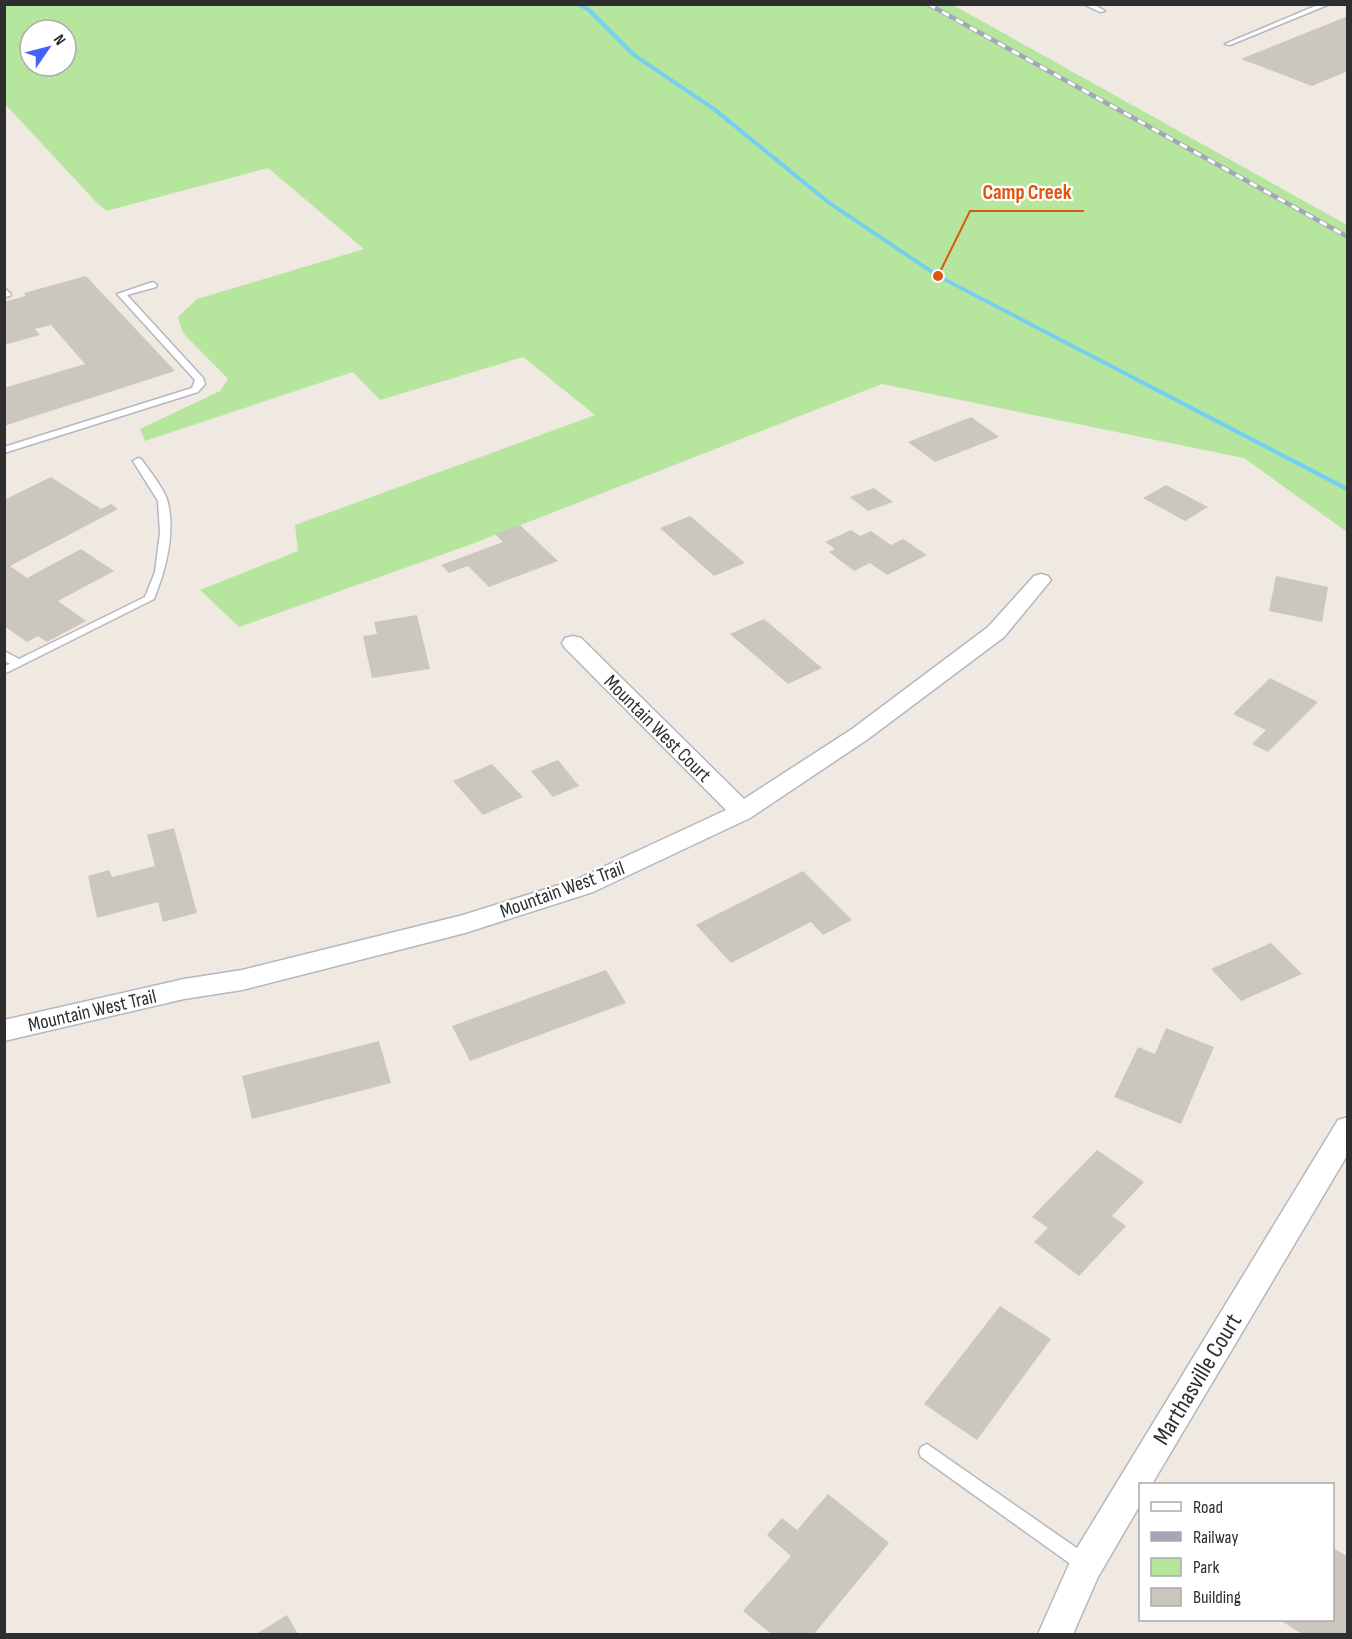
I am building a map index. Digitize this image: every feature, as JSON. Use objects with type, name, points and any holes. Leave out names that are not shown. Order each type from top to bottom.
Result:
[{"type":"street","name":"Mountain West Trail","points":[[4,1031],[184,989],[242,980],[465,924],[584,886],[742,812],[860,734],[996,632],[1041,580]]},
{"type":"street","name":"Mountain West Court","points":[[573,643],[742,812]]},
{"type":"street","name":"Marthasville Court","points":[[1054,1635],[1086,1565],[1347,1128]]},
{"type":"lane","points":[[1086,4],[1102,11]]},
{"type":"lane","points":[[1228,44],[1327,4]]},
{"type":"lane","points":[[4,450],[195,390],[200,380],[121,294],[153,285]]},
{"type":"lane","points":[[4,670],[148,599],[160,572],[165,533],[163,501],[138,461]]},
{"type":"lane","points":[[4,654],[18,664]]},
{"type":"lane","points":[[927,1452],[1086,1565]]},
{"type":"green space","points":[[5,5],[953,5],[1347,225],[1347,532],[1244,458],[882,384],[472,544],[239,627],[200,590],[298,551],[295,525],[595,415],[523,357],[380,400],[353,372],[145,441],[140,429],[220,391],[228,379],[183,333],[178,317],[197,299],[364,249],[268,168],[106,211],[5,104]]},
{"type":"building","points":[[1348,16],[1348,71],[1312,86],[1241,59]]},
{"type":"building","points":[[86,276],[175,371],[4,426],[4,388],[85,364],[51,325],[35,329],[40,335],[4,345],[4,302],[26,296],[24,293]]},
{"type":"building","points":[[971,417],[999,437],[935,462],[908,442]]},
{"type":"building","points":[[51,477],[101,509],[111,504],[118,509],[10,566],[27,578],[81,549],[114,571],[58,601],[86,621],[47,642],[38,636],[27,642],[4,626],[4,500]]},
{"type":"building","points":[[1166,485],[1208,507],[1185,521],[1143,498]]},
{"type":"building","points":[[874,488],[893,502],[868,511],[850,497]]},
{"type":"building","points":[[690,516],[745,563],[714,576],[660,528]]},
{"type":"building","points":[[520,525],[558,561],[489,587],[468,566],[449,573],[441,565],[503,542],[495,534]]},
{"type":"building","points":[[851,530],[860,536],[871,531],[891,545],[903,539],[927,555],[887,575],[870,563],[854,571],[829,552],[835,549],[825,542]]},
{"type":"building","points":[[1276,576],[1328,587],[1322,622],[1269,611]]},
{"type":"building","points":[[417,615],[430,669],[372,678],[363,636],[377,634],[374,622]]},
{"type":"building","points":[[764,619],[822,668],[788,684],[730,634]]},
{"type":"building","points":[[1270,678],[1318,702],[1268,752],[1252,744],[1266,730],[1233,714]]},
{"type":"building","points":[[558,760],[579,786],[553,797],[531,771]]},
{"type":"building","points":[[492,764],[523,797],[483,815],[453,781]]},
{"type":"building","points":[[174,828],[197,913],[163,922],[158,902],[97,918],[88,876],[109,870],[112,877],[155,866],[147,835]]},
{"type":"building","points":[[803,871],[852,920],[823,935],[811,922],[731,963],[696,925]]},
{"type":"building","points":[[1271,943],[1302,974],[1241,1001],[1211,969]]},
{"type":"building","points":[[606,970],[626,1003],[470,1061],[452,1026]]},
{"type":"building","points":[[1166,1028],[1214,1047],[1181,1124],[1114,1097],[1138,1047],[1155,1054]]},
{"type":"building","points":[[379,1041],[391,1083],[252,1119],[242,1076]]},
{"type":"building","points":[[1097,1150],[1144,1182],[1112,1216],[1126,1226],[1079,1276],[1034,1242],[1048,1228],[1032,1217]]},
{"type":"building","points":[[1000,1306],[1051,1339],[977,1440],[924,1404]]},
{"type":"building","points":[[828,1494],[889,1543],[814,1634],[771,1634],[743,1611],[791,1556],[767,1535],[782,1518],[797,1530]]},
{"type":"building","points":[[1334,1548],[1348,1557],[1348,1634],[1302,1634],[1282,1621],[1334,1621]]},
{"type":"building","points":[[287,1615],[298,1634],[256,1634]]},
{"type":"waterway","points":[[576,4],[589,10],[634,55],[714,109],[828,202],[938,276],[1348,490]]},
{"type":"railway","points":[[928,4],[1348,237]]},
{"type":"place","name":"Camp Creek","points":[[938,276]]}]
